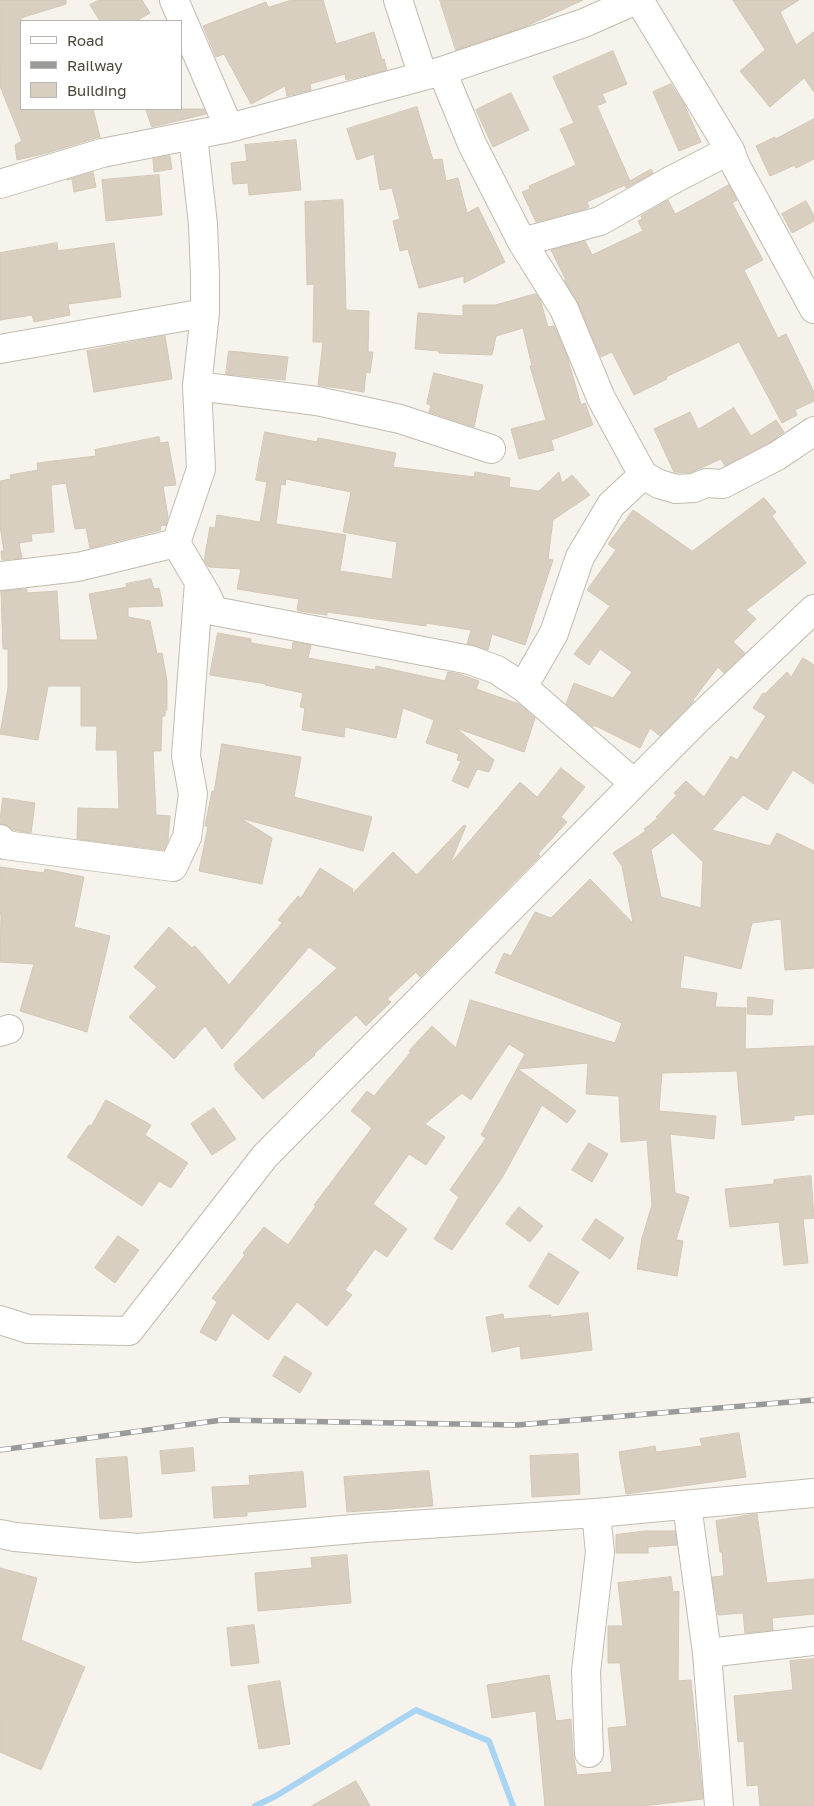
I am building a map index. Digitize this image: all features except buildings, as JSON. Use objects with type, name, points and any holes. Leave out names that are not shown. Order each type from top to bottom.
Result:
[{"type":"street","points":[[174,0],[229,128]]},
{"type":"street","points":[[398,0],[432,73],[472,144],[522,242],[564,309],[601,398],[643,475],[659,484],[676,489],[694,488],[706,483],[724,484],[777,456],[814,431]]},
{"type":"street","points":[[1,180],[102,153],[229,128],[432,73],[584,23],[638,0],[730,150],[736,166],[814,308]]},
{"type":"street","points":[[193,136],[203,224],[204,313],[197,386],[202,469],[176,543],[214,611],[470,660],[497,670],[522,687],[634,784]]},
{"type":"street","points":[[522,242],[600,221],[670,181],[730,150]]},
{"type":"street","points":[[0,349],[204,313]]},
{"type":"street","points":[[197,386],[317,401],[400,419],[490,449]]},
{"type":"street","points":[[522,687],[554,632],[580,557],[611,505],[643,475]]},
{"type":"street","points":[[0,576],[78,567],[176,543]]},
{"type":"street","points":[[0,839],[5,845],[173,867],[187,837],[193,794],[186,756],[199,582]]},
{"type":"street","points":[[0,1320],[28,1329],[128,1331],[265,1156],[699,718],[814,609]]},
{"type":"street","points":[[0,1534],[15,1538],[138,1548],[365,1528],[596,1513],[814,1493]]},
{"type":"street","points":[[687,1505],[707,1653],[720,1806]]},
{"type":"street","points":[[589,1753],[586,1671],[600,1552],[596,1513]]},
{"type":"street","points":[[707,1653],[814,1641]]},
{"type":"waterway","points":[[255,1806],[276,1796],[416,1710],[489,1741],[513,1806]]},
{"type":"railway","points":[[0,1450],[222,1420],[517,1425],[814,1400]]}]
